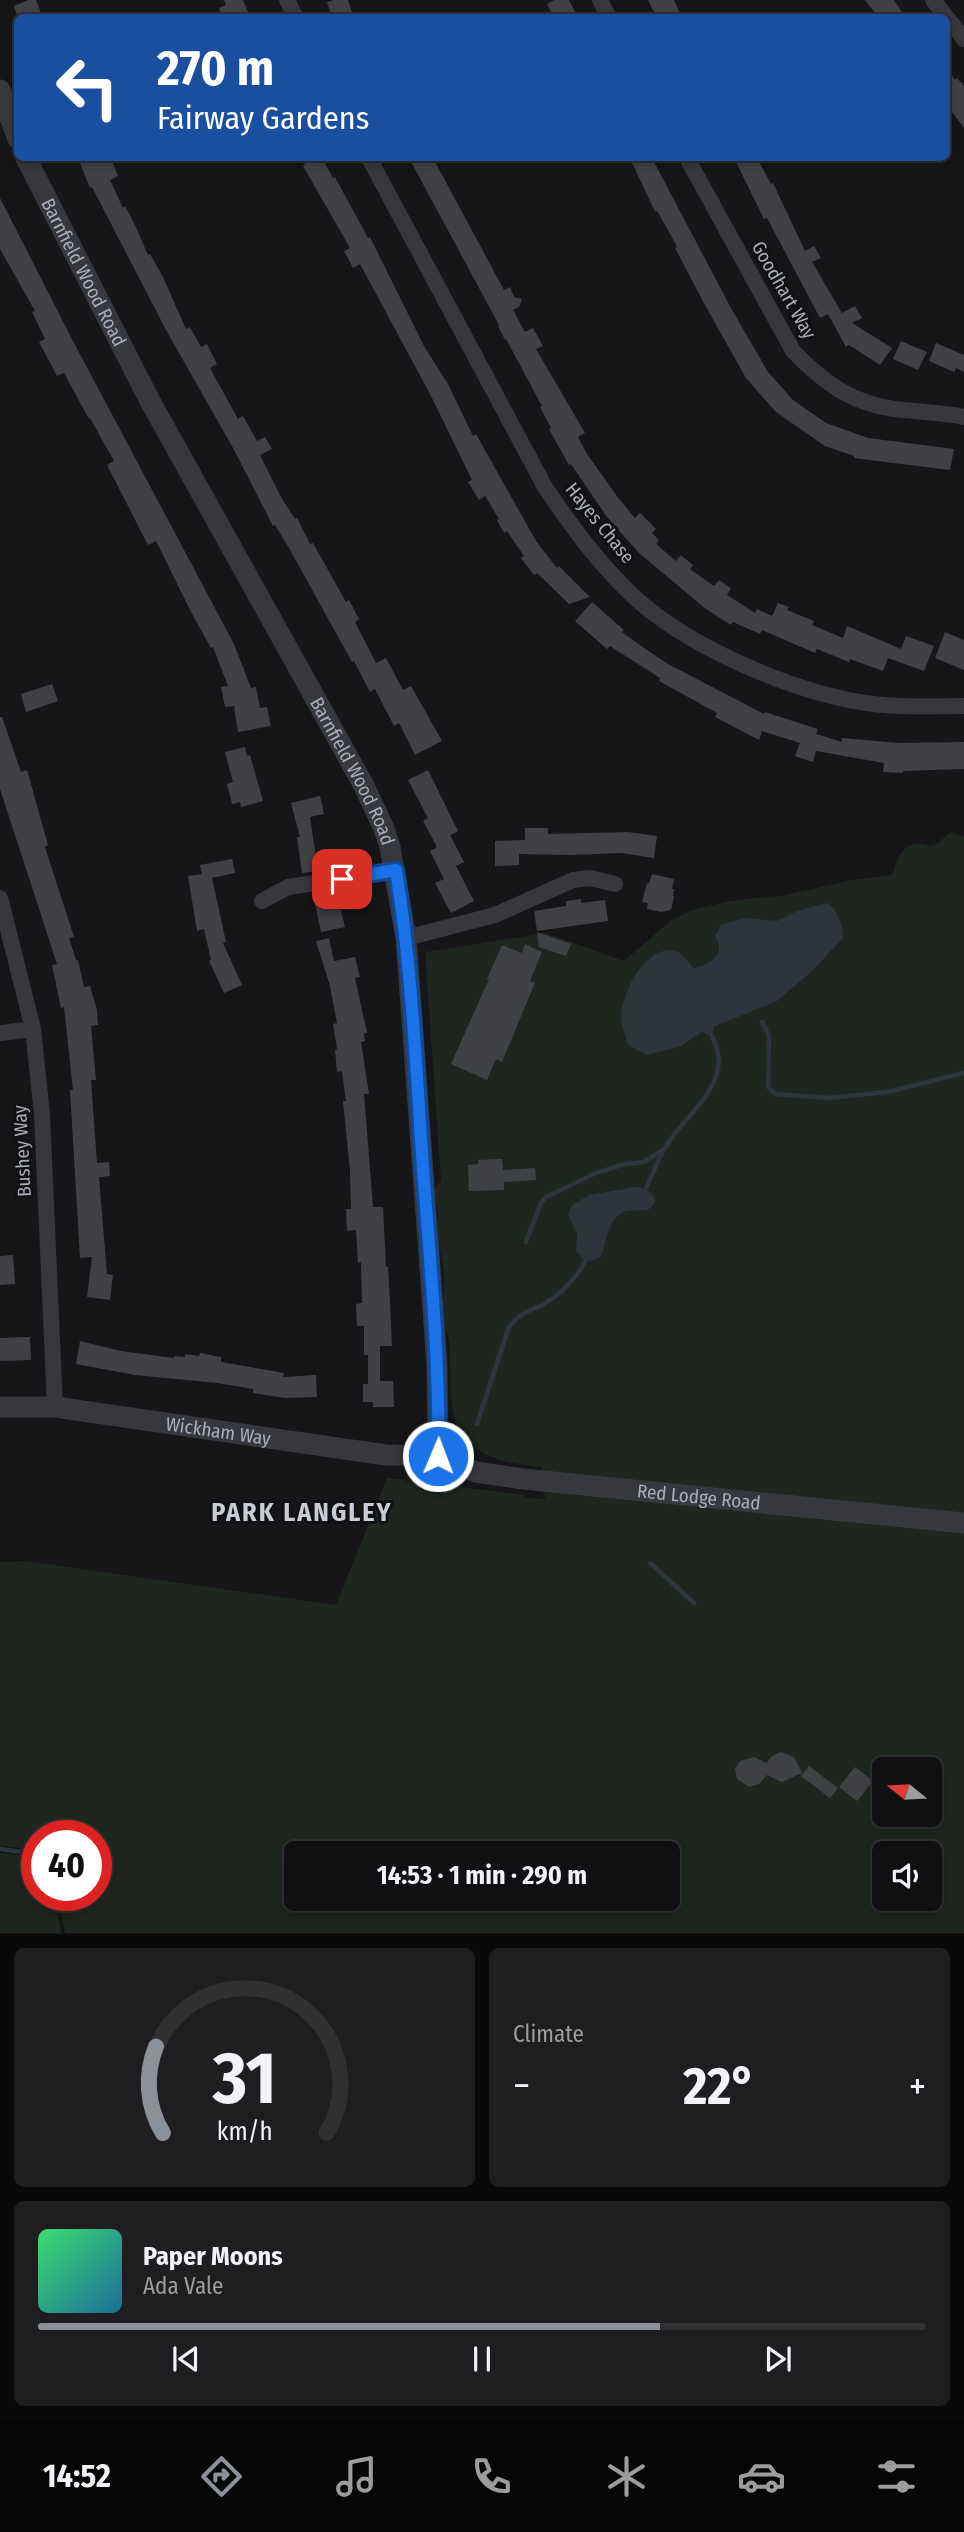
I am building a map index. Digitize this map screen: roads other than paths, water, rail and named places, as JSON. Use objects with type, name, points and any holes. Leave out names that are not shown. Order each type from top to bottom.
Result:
[{"type":"street","points":[[933,0],[944,14]]},
{"type":"street","points":[[950,22],[964,40]]},
{"type":"street","points":[[0,90],[14,128]]},
{"type":"street","name":"Barnfield Wood Road","points":[[28,161],[150,401],[374,805],[383,826],[396,870],[407,938],[437,1366],[438,1456]]},
{"type":"street","name":"Hayes Chase","points":[[371,161],[544,487],[573,529],[629,592],[708,648],[770,677],[822,693],[872,704],[964,706]]},
{"type":"street","name":"Goodhart Way","points":[[689,161],[793,351],[819,377],[846,394],[874,405],[964,417]]},
{"type":"street","points":[[262,901],[288,887],[396,870]]},
{"type":"street","points":[[407,938],[495,915],[573,880],[590,878],[615,884]]},
{"type":"street","name":"Bushey Way","points":[[0,898],[33,1029],[42,1114],[55,1407]]},
{"type":"street","points":[[0,1033],[33,1029]]},
{"type":"street","name":"Wickham Way","points":[[0,1407],[55,1407],[386,1455],[438,1456]]},
{"type":"street","name":"Red Lodge Road","points":[[438,1456],[476,1472],[523,1479],[964,1523]]},
{"type":"waterway","points":[[762,1022],[769,1036],[768,1087],[775,1094],[829,1098],[887,1092],[964,1073]]},
{"type":"waterway","points":[[646,1188],[668,1143],[714,1082],[718,1069],[718,1054],[713,1038]]},
{"type":"waterway","points":[[526,1242],[541,1203],[546,1197],[596,1173],[625,1164],[644,1162],[664,1149]]},
{"type":"waterway","points":[[477,1424],[509,1327],[520,1316],[549,1301],[561,1291],[586,1260]]},
{"type":"waterway","points":[[650,1563],[694,1603]]},
{"type":"waterway","points":[[0,1849],[21,1852]]},
{"type":"district","name":"PARK LANGLEY","points":[[302,1512]]}]
